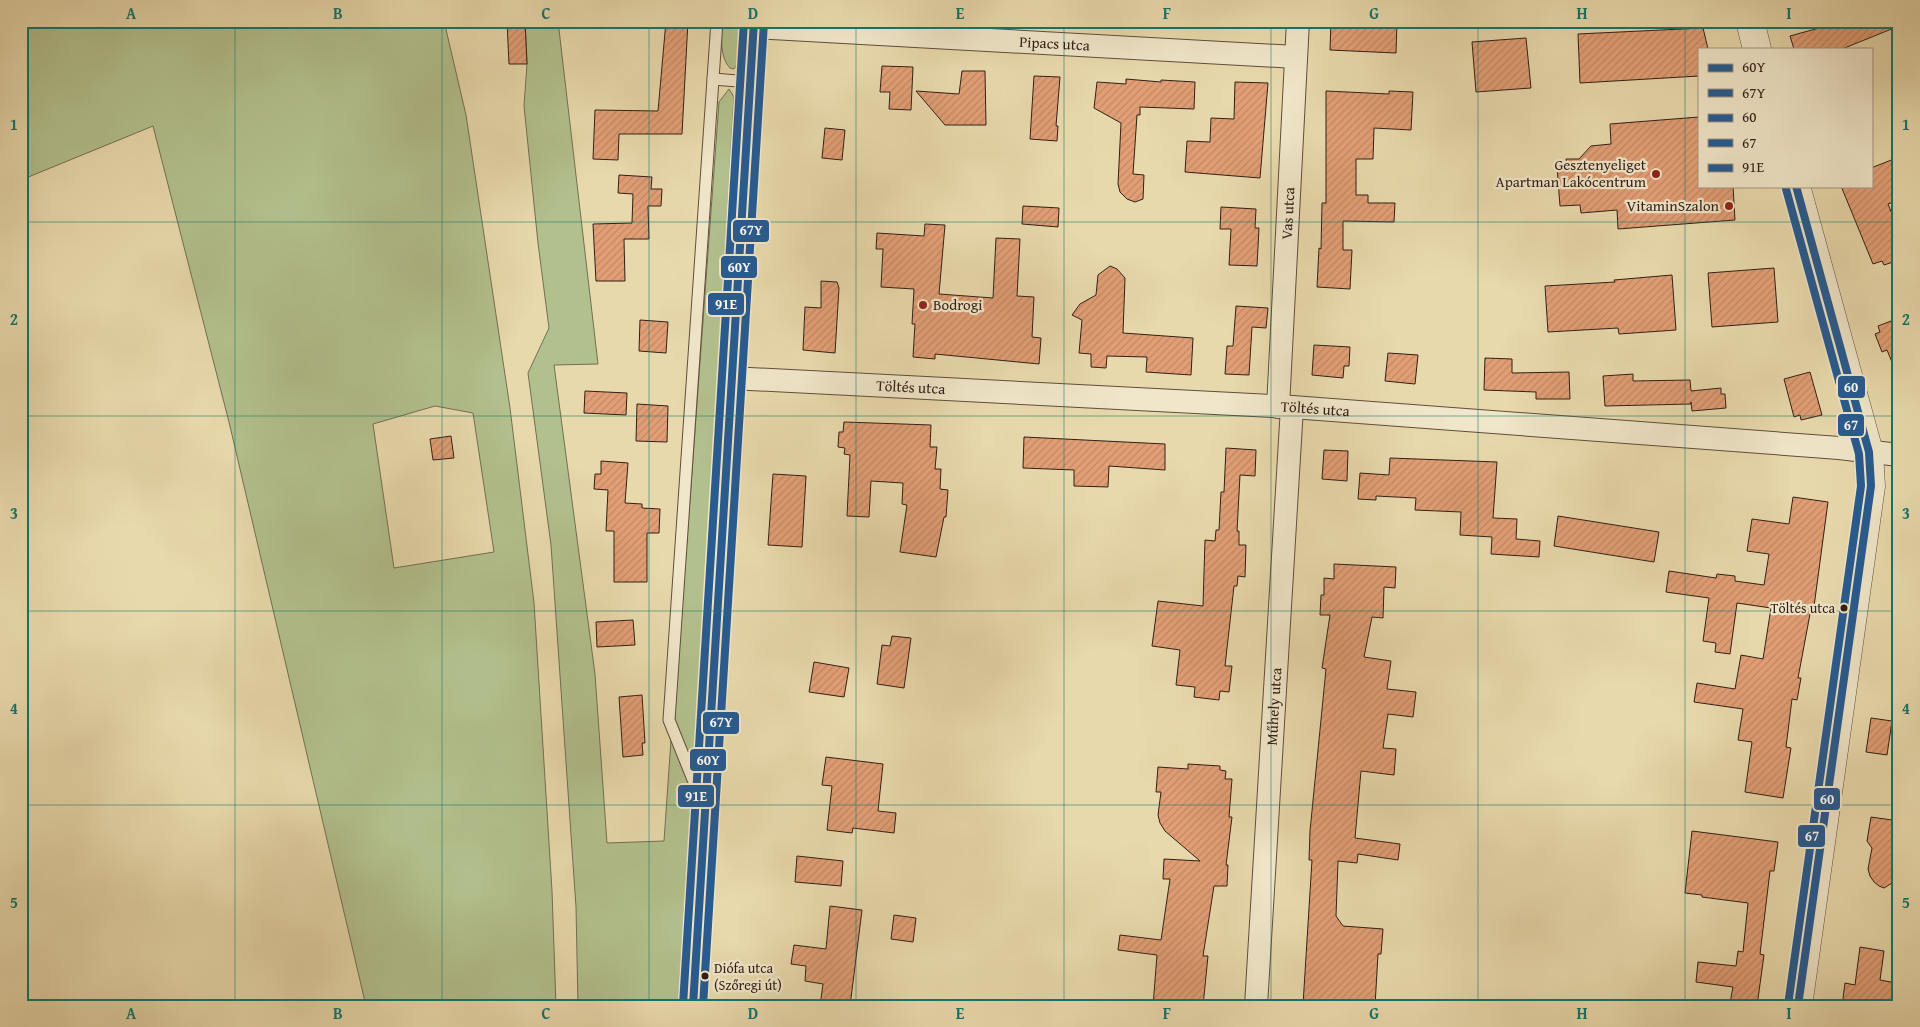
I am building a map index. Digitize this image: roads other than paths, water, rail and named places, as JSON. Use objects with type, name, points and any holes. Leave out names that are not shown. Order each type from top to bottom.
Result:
[{"type":"main road","points":[[693,1006],[753,24]]},
{"type":"street","name":"Vas utca","points":[[1285,407],[1298,21]]},
{"type":"street","points":[[1751,22],[1757,48]]},
{"type":"street","name":"Pipacs utca","points":[[753,24],[1296,57]]},
{"type":"street","points":[[1797,188],[1868,452],[1871,486],[1798,1006]]},
{"type":"street","name":"Töltés utca","points":[[731,378],[1285,407],[1839,448],[1899,455]]},
{"type":"street","name":"Műhely utca","points":[[1256,1006],[1285,407]]},
{"type":"lane","points":[[706,810],[669,720],[717,21]]},
{"type":"lane","points":[[714,79],[750,82]]},
{"type":"place","name":"Gesztenyeliget Apartman Lakócentrum","points":[[1656,174]]},
{"type":"place","name":"VitaminSzalon","points":[[1729,206]]},
{"type":"place","name":"Bodrogi","points":[[923,305]]},
{"type":"place","name":"Töltés utca","points":[[1844,608]]},
{"type":"place","name":"Diófa utca (Szőregi út)","points":[[705,976]]}]
